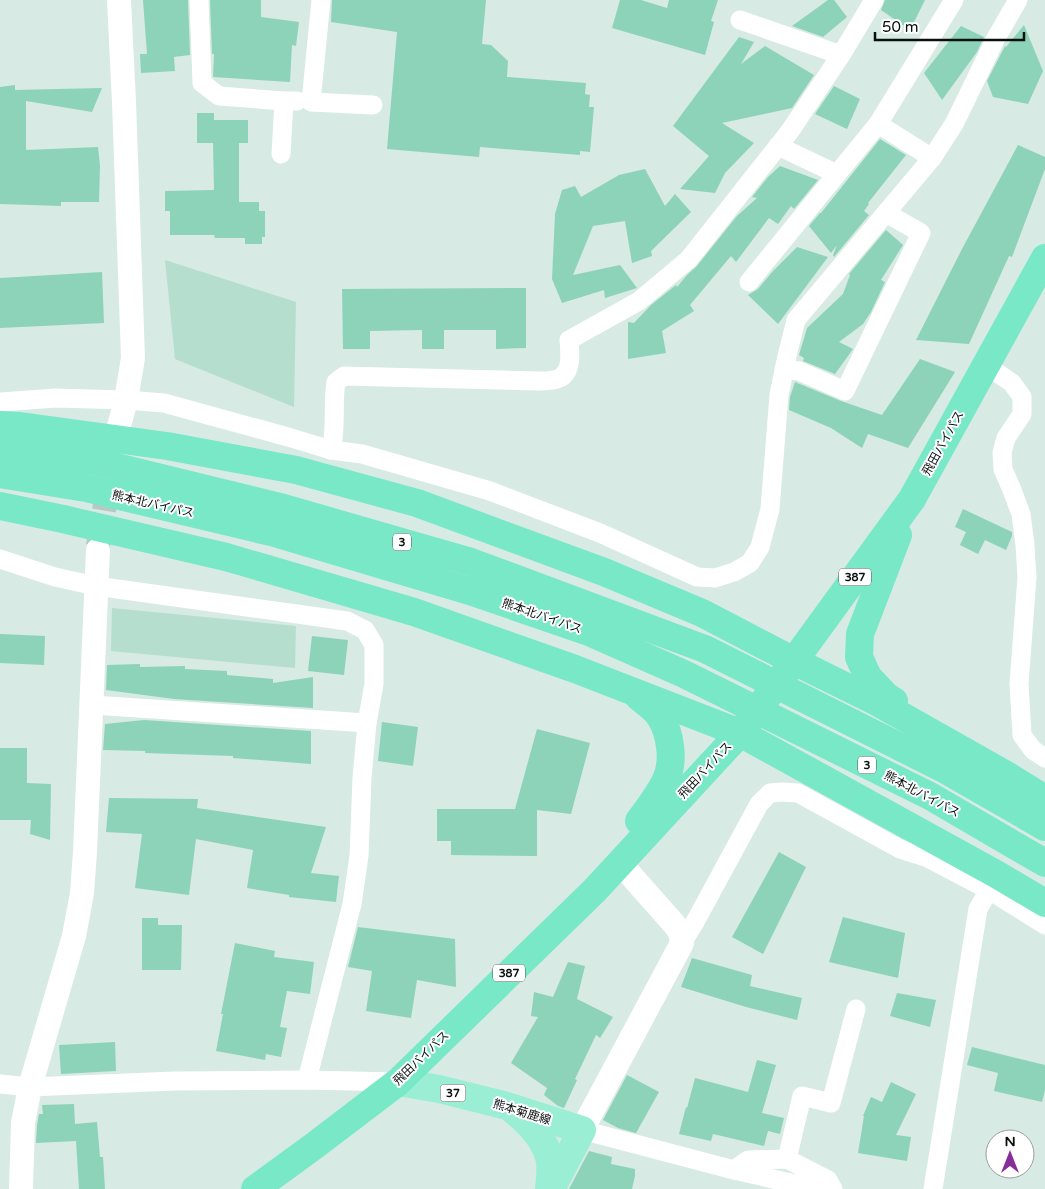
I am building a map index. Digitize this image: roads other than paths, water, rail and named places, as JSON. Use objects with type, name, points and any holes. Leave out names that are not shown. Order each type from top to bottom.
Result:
[{"type":"highway","name":"飛田バイパス","points":[[255,1189],[398,1082],[595,890],[740,733],[912,499],[1045,258]]},
{"type":"highway","points":[[0,425],[20,426],[167,446],[296,470],[417,503],[604,572],[702,613],[877,702],[1045,799]]},
{"type":"highway","name":"熊本北バイパス","points":[[0,448],[92,461],[280,507],[471,562],[705,649],[946,770],[1045,827]]},
{"type":"highway","name":"熊本北バイパス","points":[[0,474],[86,488],[275,533],[479,594],[588,632],[684,674],[930,796],[1045,863]]},
{"type":"highway","points":[[912,499],[860,634],[859,657],[868,677],[886,696],[943,728],[1008,776]]},
{"type":"highway","points":[[0,506],[226,558],[414,612],[575,669],[740,733],[992,882],[1045,904]]},
{"type":"highway","points":[[620,863],[633,830],[666,781],[670,767],[670,748],[666,729],[659,714],[629,690]]},
{"type":"main road","name":"熊本菊鹿線","points":[[398,1082],[439,1089],[507,1106],[582,1130]]},
{"type":"main road","name":"37","points":[[507,1106],[527,1122],[540,1138],[549,1156],[551,1172],[550,1189]]},
{"type":"main road","name":"37","points":[[550,1189],[582,1130]]},
{"type":"street","points":[[119,0],[133,358],[126,400],[119,426]]},
{"type":"street","points":[[199,0],[202,83],[219,96],[373,105]]},
{"type":"street","points":[[311,102],[321,0]]},
{"type":"street","points":[[331,450],[334,439],[334,392],[336,382],[344,376],[538,381],[558,379],[566,372],[571,358],[569,340],[639,301],[689,259],[790,132],[841,56],[874,0]]},
{"type":"street","points":[[749,282],[878,124],[954,0]]},
{"type":"street","points":[[0,402],[56,398],[164,403],[288,436],[331,450],[362,454],[490,491],[600,533],[697,577],[715,578],[734,572],[750,563],[760,546],[770,509],[779,395],[796,320],[932,158],[954,124],[996,38],[1018,0]]},
{"type":"street","points":[[740,20],[841,56]]},
{"type":"street","points":[[281,154],[284,101]]},
{"type":"street","points":[[878,124],[932,158]]},
{"type":"street","points":[[778,146],[836,174]]},
{"type":"street","points":[[784,369],[799,371],[845,391],[921,233],[886,214]]},
{"type":"street","points":[[986,365],[1012,383],[1022,396],[1022,414],[1006,438],[1004,445],[1002,453],[1003,469],[1021,514],[1025,545],[1027,577],[1020,684],[1022,735],[1033,750],[1045,758]]},
{"type":"street","points":[[21,1189],[24,1123],[30,1087],[74,936],[82,893],[98,550]]},
{"type":"street","points":[[0,559],[55,577],[96,586],[347,621],[365,630],[374,645],[374,684],[367,723],[362,778],[359,856],[352,904],[307,1080]]},
{"type":"street","points":[[92,705],[367,723]]},
{"type":"street","points":[[818,1189],[734,1170],[582,1130],[759,804],[770,793],[798,793],[900,849],[992,882],[1045,925]]},
{"type":"street","points":[[620,863],[674,924],[680,932],[682,943]]},
{"type":"street","points":[[933,1189],[978,909],[992,882]]},
{"type":"street","points":[[787,1159],[802,1096],[831,1103],[856,1008]]},
{"type":"street","points":[[0,1084],[30,1087],[174,1081],[307,1080],[398,1082]]},
{"type":"street","points":[[734,1170],[748,1160],[787,1159],[828,1180],[834,1189]]},
{"type":"tunnel","points":[[98,546],[110,475]]}]
